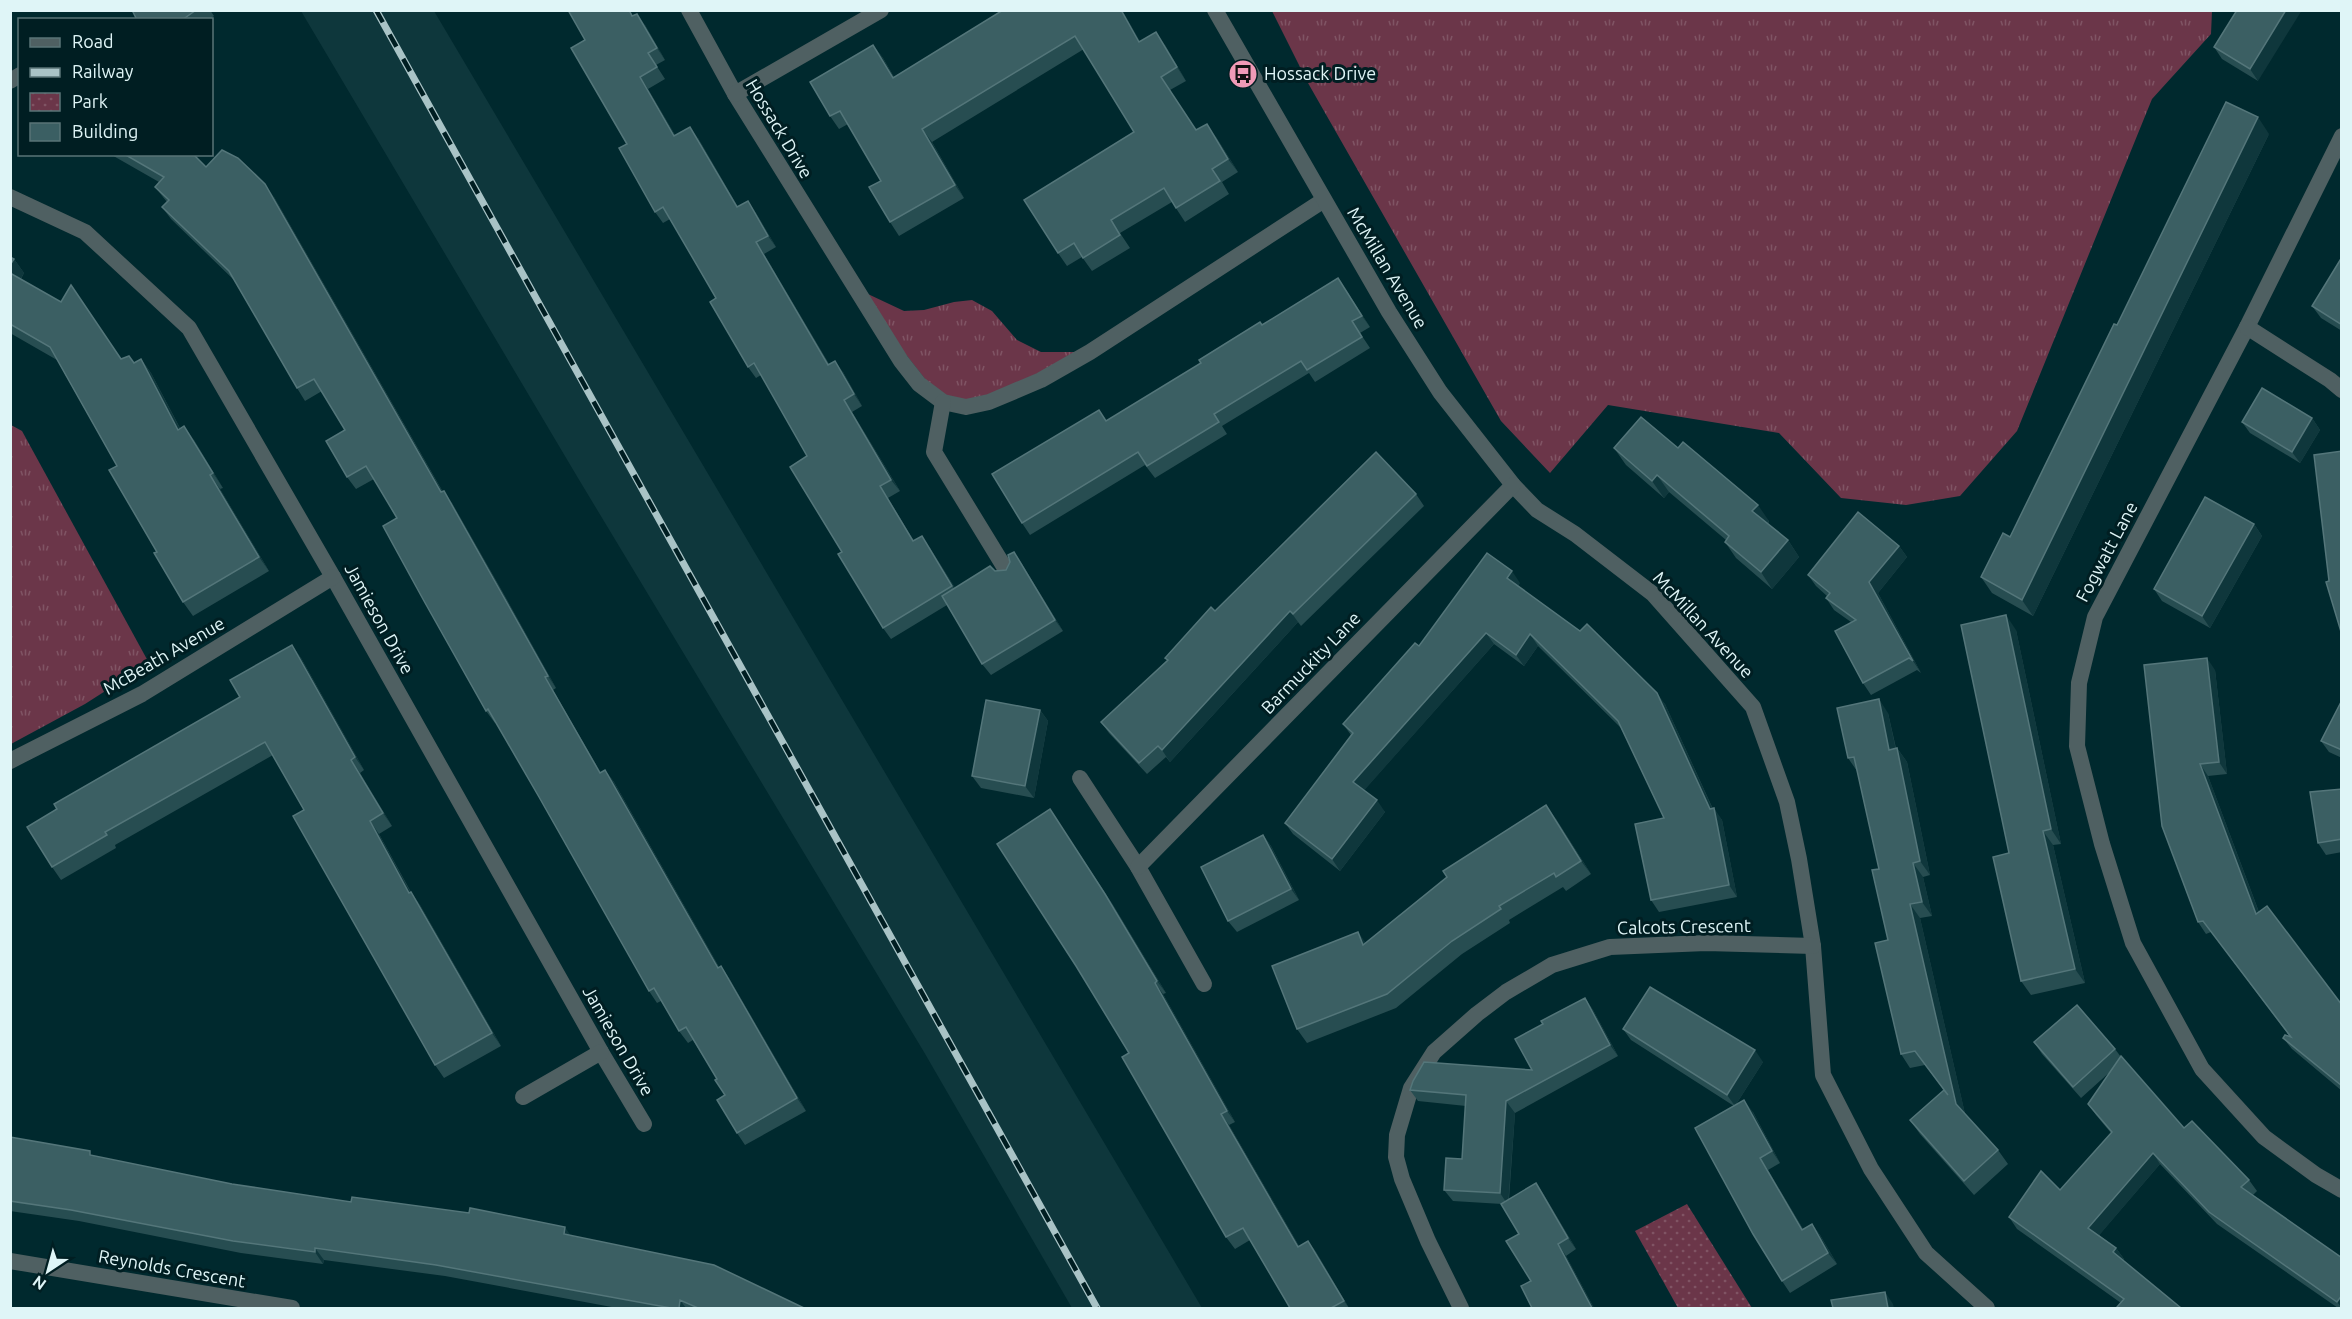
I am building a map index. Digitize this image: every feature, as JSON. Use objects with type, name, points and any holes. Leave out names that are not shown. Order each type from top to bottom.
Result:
[{"type":"street","name":"Hossack Drive","points":[[689,10],[735,94],[853,287],[901,361],[919,384],[943,402],[966,407],[990,402],[1041,380],[1090,352],[1324,200]]},
{"type":"street","points":[[735,94],[881,10]]},
{"type":"street","name":"McMillan Avenue","points":[[1215,10],[1389,312],[1440,392],[1513,485],[1537,510],[1575,534],[1653,594],[1753,708],[1787,802],[1813,946],[1823,1075],[1871,1169],[1926,1253],[1987,1308]]},
{"type":"street","name":"Fogwatt Lane","points":[[2342,136],[2247,327],[2095,617],[2079,683],[2077,746],[2102,844],[2133,943],[2202,1069],[2264,1137],[2316,1175],[2342,1190]]},
{"type":"street","name":"Jamieson Drive","points":[[10,197],[85,232],[189,328],[644,1124]]},
{"type":"street","points":[[2247,327],[2342,390]]},
{"type":"street","points":[[943,402],[934,452],[1008,573]]},
{"type":"street","name":"Barmuckity Lane","points":[[1138,867],[1513,485]]},
{"type":"street","name":"McBeath Avenue","points":[[10,761],[142,694],[333,577]]},
{"type":"street","points":[[1080,778],[1138,867],[1204,984]]},
{"type":"street","name":"Calcots Crescent","points":[[1461,1308],[1428,1242],[1402,1179],[1396,1157],[1397,1135],[1411,1088],[1434,1052],[1506,992],[1552,965],[1610,947],[1706,943],[1813,946]]},
{"type":"street","points":[[523,1096],[601,1052]]},
{"type":"street","name":"Reynolds Crescent","points":[[10,1261],[292,1308]]},
{"type":"shaded area","points":[[301,11],[434,11],[1202,1308],[1072,1308],[924,1052],[578,478]]},
{"type":"green space","points":[[1272,11],[2212,11],[2211,34],[2152,99],[2017,431],[1960,496],[1906,505],[1841,498],[1779,433],[1608,405],[1550,473],[1501,421],[1308,83]]},
{"type":"green space","points":[[853,287],[904,311],[924,310],[972,300],[992,311],[1017,340],[1041,352],[1090,352],[989,402],[943,402]]},
{"type":"green space","points":[[11,425],[22,431],[149,663],[85,704],[11,744]]},
{"type":"green space","points":[[1687,1204],[1752,1308],[1678,1308],[1635,1231]]},
{"type":"building","points":[[132,10],[196,10],[185,18],[136,18]]},
{"type":"building","points":[[568,10],[629,10],[632,16],[637,14],[657,48],[648,53],[657,67],[640,77],[674,136],[690,127],[737,207],[748,201],[768,236],[756,242],[828,365],[835,361],[854,394],[844,400],[891,480],[880,486],[913,541],[922,536],[952,586],[883,628],[838,554],[842,552],[790,467],[807,456],[754,363],[748,367],[710,302],[716,298],[663,207],[655,212],[619,148],[627,144],[571,48],[585,40]]},
{"type":"building","points":[[1003,10],[1121,10],[1139,42],[1156,32],[1177,67],[1161,77],[1196,130],[1207,124],[1228,159],[1212,169],[1220,181],[1176,208],[1164,188],[1111,220],[1120,235],[1083,258],[1074,243],[1058,253],[1024,200],[1134,132],[1075,36],[922,129],[955,185],[890,222],[869,187],[881,181],[840,111],[830,116],[810,82],[873,45],[893,78]]},
{"type":"building","points":[[2237,10],[2286,10],[2250,69],[2214,47]]},
{"type":"building","points":[[2226,102],[2258,117],[2022,600],[1981,577],[2003,533],[2010,537]]},
{"type":"building","points":[[222,150],[238,158],[265,184],[441,492],[444,491],[600,773],[605,770],[718,968],[721,966],[797,1098],[737,1133],[717,1100],[725,1095],[715,1080],[717,1079],[686,1027],[679,1031],[654,988],[649,991],[424,601],[383,526],[397,518],[366,466],[347,477],[326,441],[345,430],[314,379],[297,388],[229,271],[162,207],[169,200],[155,187],[164,177],[127,156],[195,156],[206,167]]},
{"type":"building","points":[[2342,257],[2342,325],[2312,306]]},
{"type":"building","points":[[10,273],[61,302],[71,285],[121,359],[129,356],[134,363],[141,359],[178,430],[184,426],[213,473],[210,475],[259,557],[183,602],[109,470],[117,466],[50,347],[10,324]]},
{"type":"building","points":[[1338,278],[1362,316],[1352,321],[1362,337],[1307,370],[1301,361],[1214,414],[1219,422],[1147,466],[1138,452],[1022,523],[992,474],[1099,410],[1106,421],[1201,363],[1199,360],[1260,322],[1262,325]]},
{"type":"building","points":[[2262,388],[2312,418],[2292,452],[2242,422]]},
{"type":"building","points":[[1641,417],[1678,448],[1683,442],[1758,505],[1752,511],[1788,540],[1761,572],[1725,542],[1729,536],[1657,475],[1652,481],[1614,448]]},
{"type":"building","points":[[2342,451],[2342,635],[2326,582],[2329,581],[2314,455]]},
{"type":"building","points":[[1376,452],[1416,494],[1293,614],[1290,611],[1162,750],[1158,746],[1139,763],[1101,722],[1168,660],[1165,658],[1211,607],[1215,611]]},
{"type":"building","points":[[2205,497],[2254,524],[2202,616],[2154,589]]},
{"type":"building","points":[[1858,512],[1899,546],[1869,582],[1913,661],[1909,658],[1863,683],[1835,631],[1856,620],[1826,598],[1830,593],[1808,575]]},
{"type":"building","points":[[1014,552],[1055,620],[982,664],[942,596],[990,566],[995,571],[1006,570],[1010,562],[1008,555]]},
{"type":"building","points":[[1487,553],[1512,571],[1507,578],[1580,631],[1587,624],[1657,693],[1710,809],[1714,808],[1729,885],[1651,900],[1635,824],[1664,818],[1618,721],[1530,634],[1516,655],[1486,633],[1353,782],[1377,800],[1332,859],[1285,823],[1353,733],[1343,724],[1415,643],[1419,646]]},
{"type":"building","points":[[2006,615],[2051,829],[2043,831],[2075,969],[2021,981],[1993,857],[2009,853],[1961,625]]},
{"type":"building","points":[[292,645],[355,757],[351,760],[383,813],[370,821],[409,893],[411,892],[492,1033],[435,1065],[293,816],[304,810],[265,742],[105,832],[107,835],[52,867],[27,827],[57,809],[54,804],[240,697],[230,680]]},
{"type":"building","points":[[2207,658],[2219,762],[2200,764],[2256,914],[2267,906],[2342,1005],[2342,1086],[2283,1038],[2285,1035],[2291,1037],[2203,921],[2198,922],[2162,826],[2144,665]]},
{"type":"building","points":[[1879,699],[1889,750],[1897,748],[1920,861],[1913,863],[1922,902],[1910,904],[1956,1104],[1998,1150],[1964,1181],[1910,1120],[1944,1090],[1948,1095],[1915,1051],[1901,1054],[1875,943],[1888,940],[1872,870],[1879,869],[1854,757],[1848,758],[1837,708]]},
{"type":"building","points":[[986,700],[1040,710],[1025,786],[972,776]]},
{"type":"building","points":[[2342,700],[2342,750],[2321,741]]},
{"type":"building","points":[[2342,789],[2342,839],[2318,843],[2310,792]]},
{"type":"building","points":[[1546,805],[1581,861],[1556,877],[1554,873],[1499,906],[1501,909],[1452,941],[1387,994],[1297,1029],[1272,966],[1358,932],[1363,945],[1447,877],[1443,871]]},
{"type":"building","points":[[1050,809],[1105,894],[1157,981],[1155,983],[1227,1111],[1221,1114],[1298,1247],[1308,1241],[1344,1301],[1331,1308],[1290,1308],[1243,1228],[1226,1237],[1122,1057],[1129,1053],[997,844]]},
{"type":"building","points":[[1263,835],[1291,889],[1228,921],[1201,867]]},
{"type":"building","points":[[1650,987],[1755,1050],[1727,1095],[1623,1029]]},
{"type":"building","points":[[1585,998],[1610,1045],[1506,1101],[1500,1193],[1444,1190],[1446,1158],[1462,1159],[1466,1095],[1410,1090],[1424,1062],[1532,1070],[1515,1039],[1543,1024],[1541,1021]]},
{"type":"building","points":[[2077,1005],[2115,1049],[2073,1087],[2034,1042]]},
{"type":"building","points":[[2121,1056],[2184,1128],[2192,1121],[2249,1180],[2241,1187],[2342,1258],[2342,1295],[2337,1302],[2209,1212],[2153,1153],[2088,1228],[2116,1248],[2113,1252],[2181,1308],[2117,1307],[2124,1299],[2009,1217],[2041,1171],[2060,1190],[2112,1132],[2088,1104]]},
{"type":"building","points":[[1744,1100],[1772,1151],[1760,1158],[1802,1230],[1812,1224],[1828,1253],[1782,1281],[1753,1234],[1695,1128]]},
{"type":"building","points":[[10,1137],[90,1151],[90,1155],[232,1184],[351,1202],[352,1197],[469,1213],[470,1208],[565,1227],[564,1234],[714,1265],[804,1308],[698,1308],[680,1300],[679,1308],[671,1308],[436,1265],[315,1248],[315,1252],[233,1241],[71,1210],[10,1201]]},
{"type":"building","points":[[1536,1183],[1568,1238],[1558,1244],[1592,1308],[1532,1308],[1521,1286],[1531,1281],[1506,1241],[1519,1234],[1501,1204]]},
{"type":"building","points":[[1885,1292],[1888,1308],[1833,1308],[1831,1300]]},
{"type":"railway","points":[[376,10],[1097,1308]]},
{"type":"place","name":"Hossack Drive","points":[[1243,74]]}]
